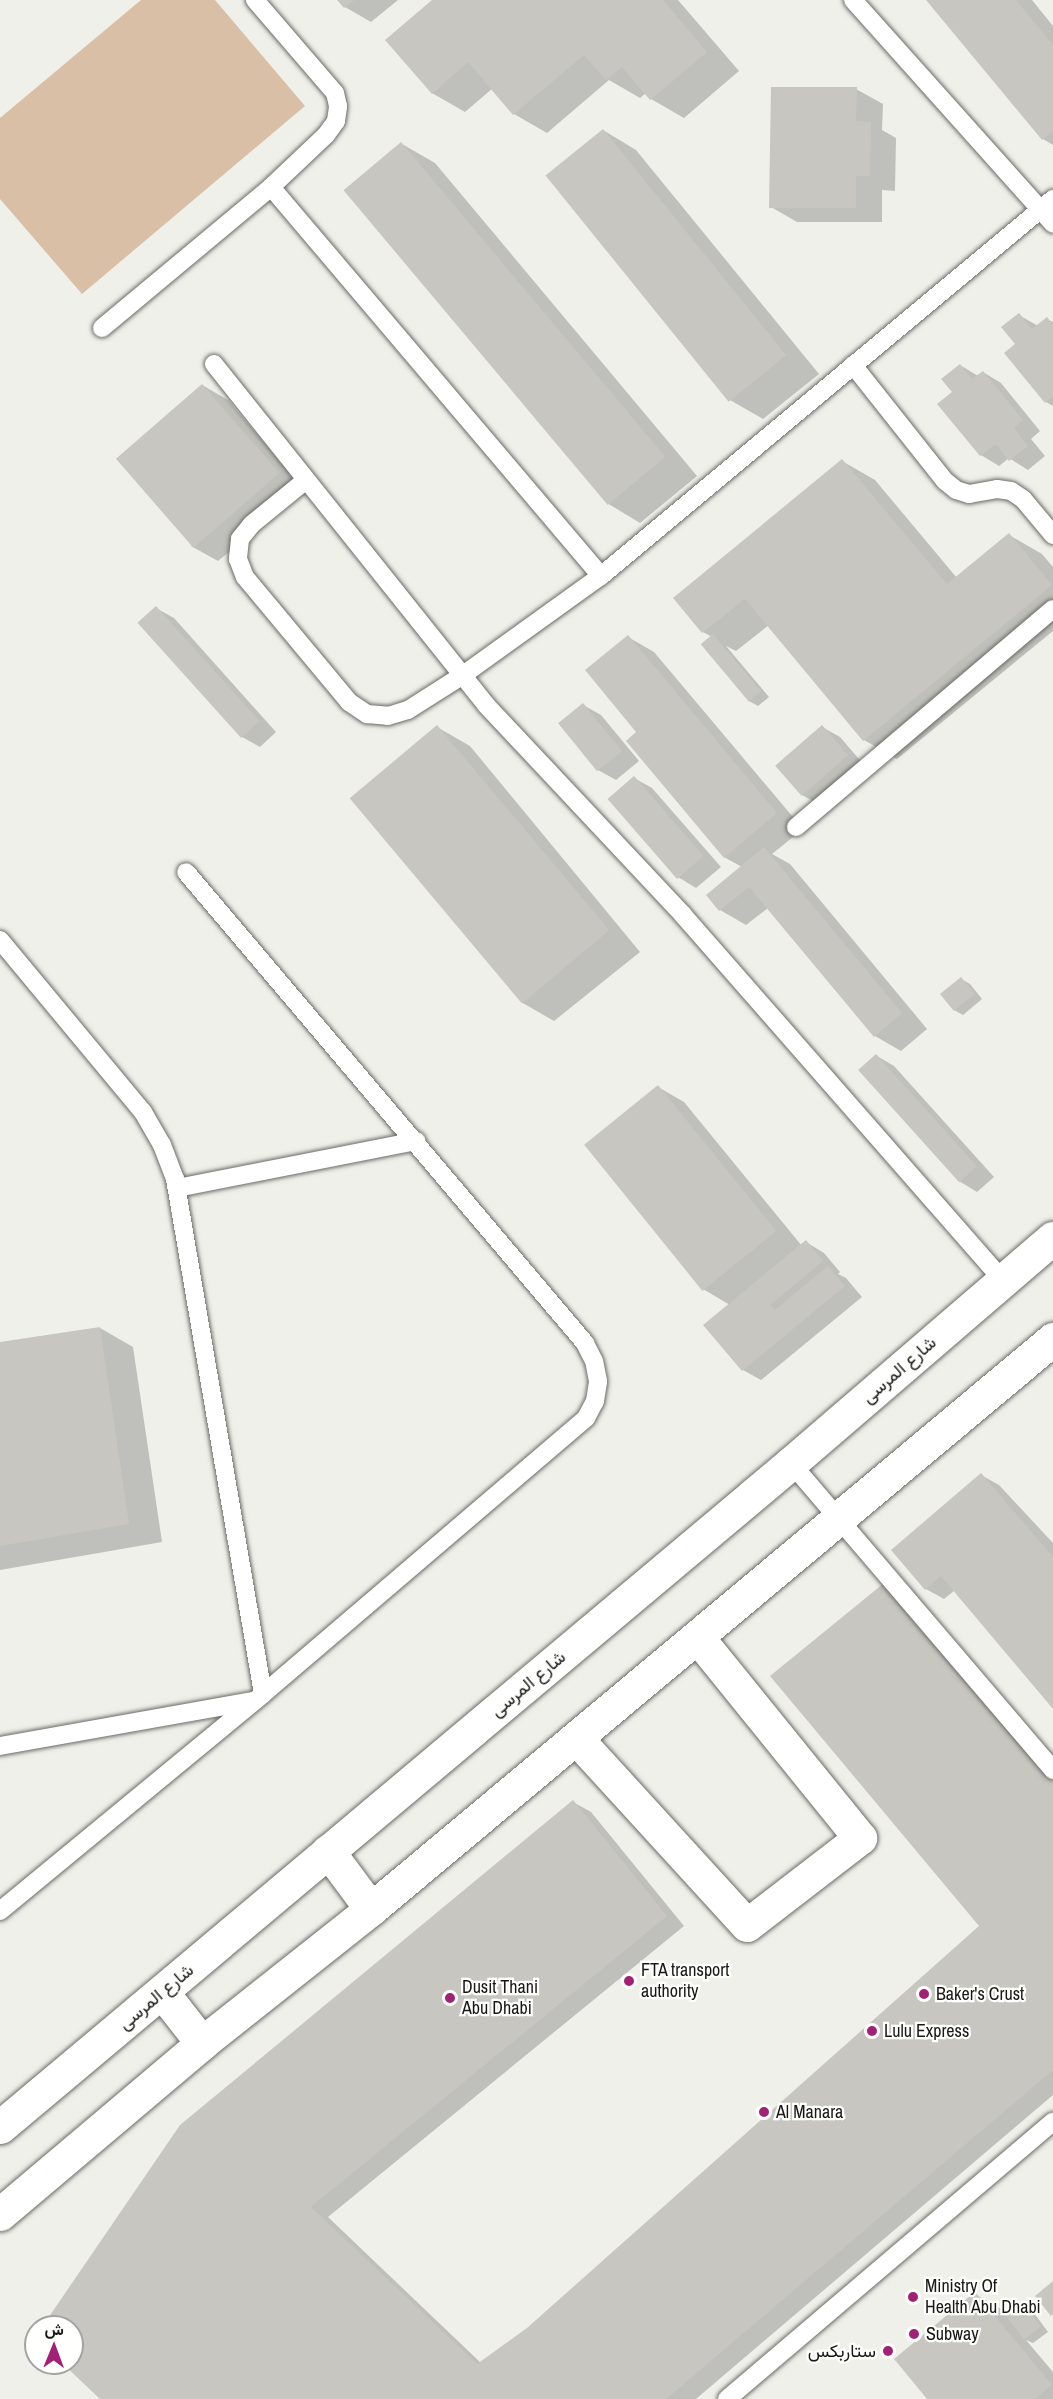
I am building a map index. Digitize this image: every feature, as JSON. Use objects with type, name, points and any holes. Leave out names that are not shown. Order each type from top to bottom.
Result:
[{"type":"street","name":"شارع المرسى","points":[[0,2127],[791,1463],[1053,1238]]},
{"type":"street","points":[[0,2214],[202,2043],[371,1909],[1053,1339]]},
{"type":"street","points":[[576,1738],[747,1925],[860,1838],[697,1637]]},
{"type":"street","points":[[328,1851],[371,1909]]},
{"type":"street","points":[[162,1992],[202,2043]]},
{"type":"lane","points":[[102,328],[271,187],[326,135],[336,121],[338,106],[335,93],[255,0]]},
{"type":"lane","points":[[853,0],[1047,204],[1053,224]]},
{"type":"lane","points":[[271,187],[601,576]]},
{"type":"lane","points":[[306,480],[252,524],[240,539],[238,559],[245,577],[349,702],[367,714],[388,716],[408,710],[462,675],[601,576],[1047,204]]},
{"type":"lane","points":[[214,364],[462,675],[531,756],[683,915],[1002,1280]]},
{"type":"lane","points":[[853,365],[945,481],[956,490],[969,494],[997,489],[1011,491],[1023,499],[1053,535]]},
{"type":"lane","points":[[796,826],[1053,609]]},
{"type":"lane","points":[[0,1911],[259,1697],[586,1418],[595,1401],[597,1381],[594,1361],[585,1343],[186,872]]},
{"type":"lane","points":[[0,940],[143,1112],[162,1144],[177,1188],[259,1697]]},
{"type":"lane","points":[[177,1188],[416,1141]]},
{"type":"lane","points":[[791,1463],[1053,1770]]},
{"type":"lane","points":[[0,1746],[259,1697]]},
{"type":"lane","points":[[727,2399],[1053,2122]]},
{"type":"shaded area","points":[[141,0],[215,0],[305,106],[82,294],[0,199],[0,118]]},
{"type":"building","points":[[337,0],[354,0],[344,8]]},
{"type":"building","points":[[432,0],[663,0],[707,52],[650,100],[622,67],[606,80],[584,55],[513,115],[468,62],[432,94],[385,40]]},
{"type":"building","points":[[926,0],[1016,0],[1053,45],[1053,131],[1042,140]]},
{"type":"building","points":[[771,87],[857,87],[856,121],[871,122],[870,176],[856,176],[856,208],[769,208]]},
{"type":"building","points":[[603,129],[786,355],[729,402],[545,176]]},
{"type":"building","points":[[401,142],[665,457],[608,505],[344,190]]},
{"type":"building","points":[[1019,313],[1032,329],[1047,317],[1053,325],[1053,396],[1045,403],[1004,353],[1015,344],[1001,327]]},
{"type":"building","points":[[960,364],[972,379],[983,371],[1023,420],[1014,428],[1028,446],[1009,461],[996,444],[980,456],[937,404],[952,392],[941,379]]},
{"type":"building","points":[[202,384],[279,473],[193,548],[116,459]]},
{"type":"building","points":[[842,459],[947,584],[1009,533],[1052,585],[863,741],[745,599],[702,633],[673,598]]},
{"type":"building","points":[[156,606],[260,721],[241,738],[137,623]]},
{"type":"building","points":[[713,634],[761,691],[749,702],[701,644]]},
{"type":"building","points":[[628,635],[777,813],[724,858],[626,741],[636,732],[585,670]]},
{"type":"building","points":[[583,703],[622,751],[597,771],[558,723]]},
{"type":"building","points":[[437,725],[609,930],[522,1004],[350,798]]},
{"type":"building","points":[[822,725],[848,755],[801,796],[775,766]]},
{"type":"building","points":[[634,776],[704,856],[677,879],[608,799]]},
{"type":"building","points":[[764,847],[902,1013],[874,1037],[749,887],[719,911],[706,895]]},
{"type":"building","points":[[961,977],[975,994],[954,1011],[940,994]]},
{"type":"building","points":[[876,1054],[977,1166],[959,1182],[858,1070]]},
{"type":"building","points":[[658,1085],[776,1231],[702,1291],[584,1145]]},
{"type":"building","points":[[806,1240],[823,1261],[770,1305],[775,1310],[828,1266],[845,1286],[742,1371],[703,1325]]},
{"type":"building","points":[[100,1327],[129,1524],[0,1546],[0,1342]]},
{"type":"building","points":[[981,1473],[1053,1557],[1053,1709],[941,1576],[925,1590],[891,1550]]},
{"type":"building","name":"Dusit Thani Abu Dhabi","points":[[889,1579],[1053,1780],[1053,2070],[666,2399],[100,2399],[75,2375],[84,2375],[84,2315],[50,2315],[180,2125],[573,1800],[667,1916],[311,2207],[477,2364],[527,2328],[979,1926],[770,1676]]},
{"type":"building","points":[[1053,2281],[1053,2314],[1051,2316],[1035,2296]]},
{"type":"building","points":[[975,2292],[1052,2385],[1035,2399],[927,2399],[894,2359]]},
{"type":"building","points":[[1022,2302],[1041,2327],[1024,2339],[1005,2315]]},
{"type":"place","name":"FTA transport authority","points":[[629,1981]]},
{"type":"place","name":"Baker's Crust","points":[[924,1994]]},
{"type":"place","name":"Dusit Thani Abu Dhabi","points":[[450,1998]]},
{"type":"place","name":"Lulu Express","points":[[872,2031]]},
{"type":"place","name":"Al Manara","points":[[764,2112]]},
{"type":"place","name":"Ministry Of Health Abu Dhabi","points":[[913,2297]]},
{"type":"place","name":"Subway","points":[[914,2334]]},
{"type":"place","name":"ستاربكس","points":[[888,2351]]}]
